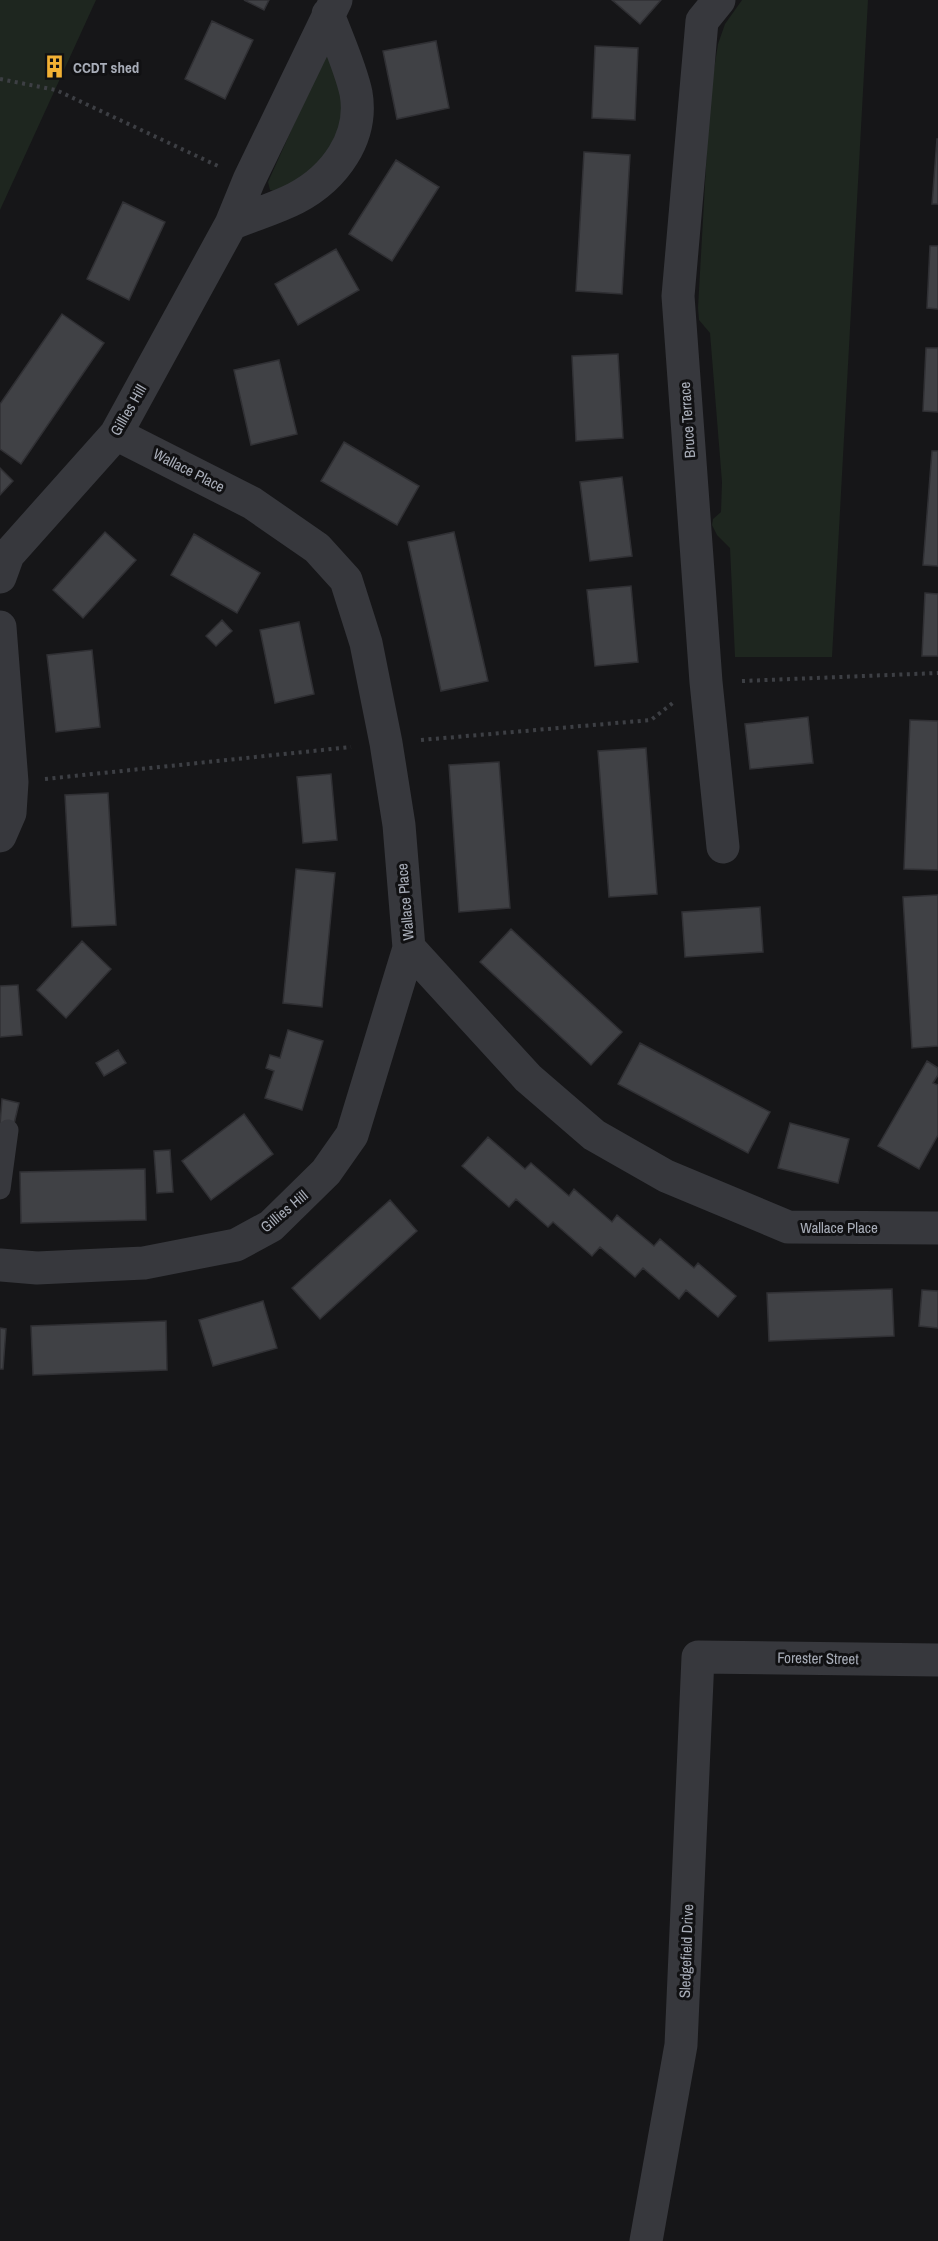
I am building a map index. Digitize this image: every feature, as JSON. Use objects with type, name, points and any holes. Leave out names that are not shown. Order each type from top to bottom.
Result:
[{"type":"street","name":"Bruce Terrace","points":[[719,0],[702,21],[678,296],[706,682],[723,847]]},
{"type":"street","name":"Gillies Hill","points":[[0,577],[8,555],[116,434],[231,224],[249,180],[332,7]]},
{"type":"street","name":"Gillies Hill","points":[[231,224],[296,198],[321,181],[342,159],[356,127],[356,94],[332,7]]},
{"type":"street","name":"Wallace Place","points":[[116,434],[252,503],[317,548],[346,580],[366,643],[386,743],[399,825],[409,948],[528,1077],[594,1135],[666,1176],[788,1227],[938,1228]]},
{"type":"street","points":[[0,627],[12,782],[10,813],[0,836]]},
{"type":"street","name":"Gillies Hill","points":[[0,1265],[37,1268],[144,1263],[236,1245],[271,1226],[326,1172],[352,1135],[409,948]]},
{"type":"street","name":"Forester Street","points":[[698,1657],[938,1660]]},
{"type":"street","name":"Sledgefield Drive","points":[[645,2241],[681,2045],[698,1657]]},
{"type":"lane","points":[[0,1189],[8,1130]]},
{"type":"path","points":[[0,79],[56,90],[249,180]]},
{"type":"path","points":[[706,682],[938,673]]},
{"type":"shaded area","points":[[0,0],[96,0],[0,210]]},
{"type":"shaded area","points":[[742,0],[868,0],[832,657],[735,657],[730,548],[717,535],[712,525],[713,519],[721,512],[722,482],[710,333],[699,320],[698,308],[710,95],[718,44],[725,24]]},
{"type":"shaded area","points":[[326,53],[332,58],[348,116],[320,165],[280,192],[270,190],[268,182]]},
{"type":"building","points":[[244,0],[269,0],[264,10]]},
{"type":"building","points":[[612,0],[661,0],[640,24]]},
{"type":"building","points":[[212,21],[253,40],[225,99],[185,79]]},
{"type":"building","points":[[436,41],[449,108],[397,119],[383,51]]},
{"type":"building","points":[[595,46],[638,48],[635,120],[592,118]]},
{"type":"building","points":[[937,139],[938,204],[932,204]]},
{"type":"building","points":[[584,152],[630,155],[622,294],[576,291]]},
{"type":"building","points":[[396,160],[439,187],[392,261],[349,234]]},
{"type":"building","points":[[123,202],[165,222],[129,300],[87,279]]},
{"type":"building","points":[[930,246],[938,246],[938,309],[927,308]]},
{"type":"building","points":[[336,249],[359,290],[298,325],[275,284]]},
{"type":"building","points":[[62,314],[104,343],[21,464],[0,449],[0,404]]},
{"type":"building","points":[[926,348],[938,348],[938,412],[923,411]]},
{"type":"building","points":[[618,354],[623,438],[576,441],[572,356]]},
{"type":"building","points":[[279,360],[297,434],[251,445],[234,370]]},
{"type":"building","points":[[344,442],[419,486],[397,525],[321,481]]},
{"type":"building","points":[[932,451],[938,451],[938,566],[923,565]]},
{"type":"building","points":[[0,468],[13,481],[0,495]]},
{"type":"building","points":[[622,477],[632,556],[590,561],[580,482]]},
{"type":"building","points":[[105,532],[136,560],[83,618],[53,590]]},
{"type":"building","points":[[454,532],[488,681],[441,691],[408,542]]},
{"type":"building","points":[[194,534],[260,573],[237,613],[171,575]]},
{"type":"building","points":[[631,586],[638,662],[595,666],[587,590]]},
{"type":"building","points":[[925,593],[938,594],[938,656],[922,656]]},
{"type":"building","points":[[222,620],[232,631],[216,646],[206,636]]},
{"type":"building","points":[[299,622],[314,694],[275,703],[260,630]]},
{"type":"building","points":[[92,650],[100,727],[56,732],[47,655]]},
{"type":"building","points":[[808,717],[813,763],[750,769],[745,724]]},
{"type":"building","points":[[910,720],[938,721],[938,870],[904,869]]},
{"type":"building","points":[[646,748],[657,894],[609,897],[598,751]]},
{"type":"building","points":[[499,762],[510,908],[459,912],[449,765]]},
{"type":"building","points":[[331,774],[337,840],[303,843],[297,777]]},
{"type":"building","points":[[108,793],[116,925],[72,927],[65,795]]},
{"type":"building","points":[[296,869],[335,873],[322,1007],[283,1003]]},
{"type":"building","points":[[938,895],[938,1046],[912,1048],[903,897]]},
{"type":"building","points":[[760,907],[763,952],[685,957],[682,912]]},
{"type":"building","points":[[511,929],[622,1032],[591,1065],[480,962]]},
{"type":"building","points":[[82,941],[111,969],[66,1018],[37,990]]},
{"type":"building","points":[[18,985],[22,1035],[0,1037],[0,986]]},
{"type":"building","points":[[288,1030],[323,1041],[302,1110],[265,1098],[274,1071],[266,1068],[270,1055],[280,1058]]},
{"type":"building","points":[[640,1043],[770,1112],[748,1153],[618,1084]]},
{"type":"building","points":[[118,1050],[126,1063],[104,1076],[96,1063]]},
{"type":"building","points":[[927,1061],[938,1068],[938,1075],[933,1083],[938,1085],[938,1135],[919,1169],[878,1146]]},
{"type":"building","points":[[2,1099],[19,1103],[13,1128],[0,1125]]},
{"type":"building","points":[[244,1114],[273,1154],[211,1200],[182,1161]]},
{"type":"building","points":[[790,1123],[849,1139],[838,1183],[778,1168]]},
{"type":"building","points":[[488,1137],[525,1169],[531,1163],[569,1196],[574,1189],[612,1222],[617,1215],[654,1246],[660,1239],[694,1268],[698,1263],[736,1296],[718,1317],[686,1290],[679,1299],[643,1268],[635,1277],[600,1247],[592,1256],[553,1222],[548,1227],[516,1199],[509,1207],[462,1166]]},
{"type":"building","points":[[170,1150],[173,1192],[157,1193],[154,1151]]},
{"type":"building","points":[[145,1169],[146,1220],[21,1223],[20,1172]]},
{"type":"building","points":[[390,1200],[417,1231],[320,1319],[292,1288]]},
{"type":"building","points":[[892,1289],[894,1336],[769,1341],[767,1293]]},
{"type":"building","points":[[922,1290],[938,1291],[938,1328],[919,1326]]},
{"type":"building","points":[[263,1301],[277,1348],[213,1366],[199,1320]]},
{"type":"building","points":[[166,1321],[167,1370],[33,1375],[31,1326]]},
{"type":"building","points":[[0,1328],[6,1329],[3,1369],[0,1369]]},
{"type":"place","name":"CCDT shed","points":[[55,67]]}]
